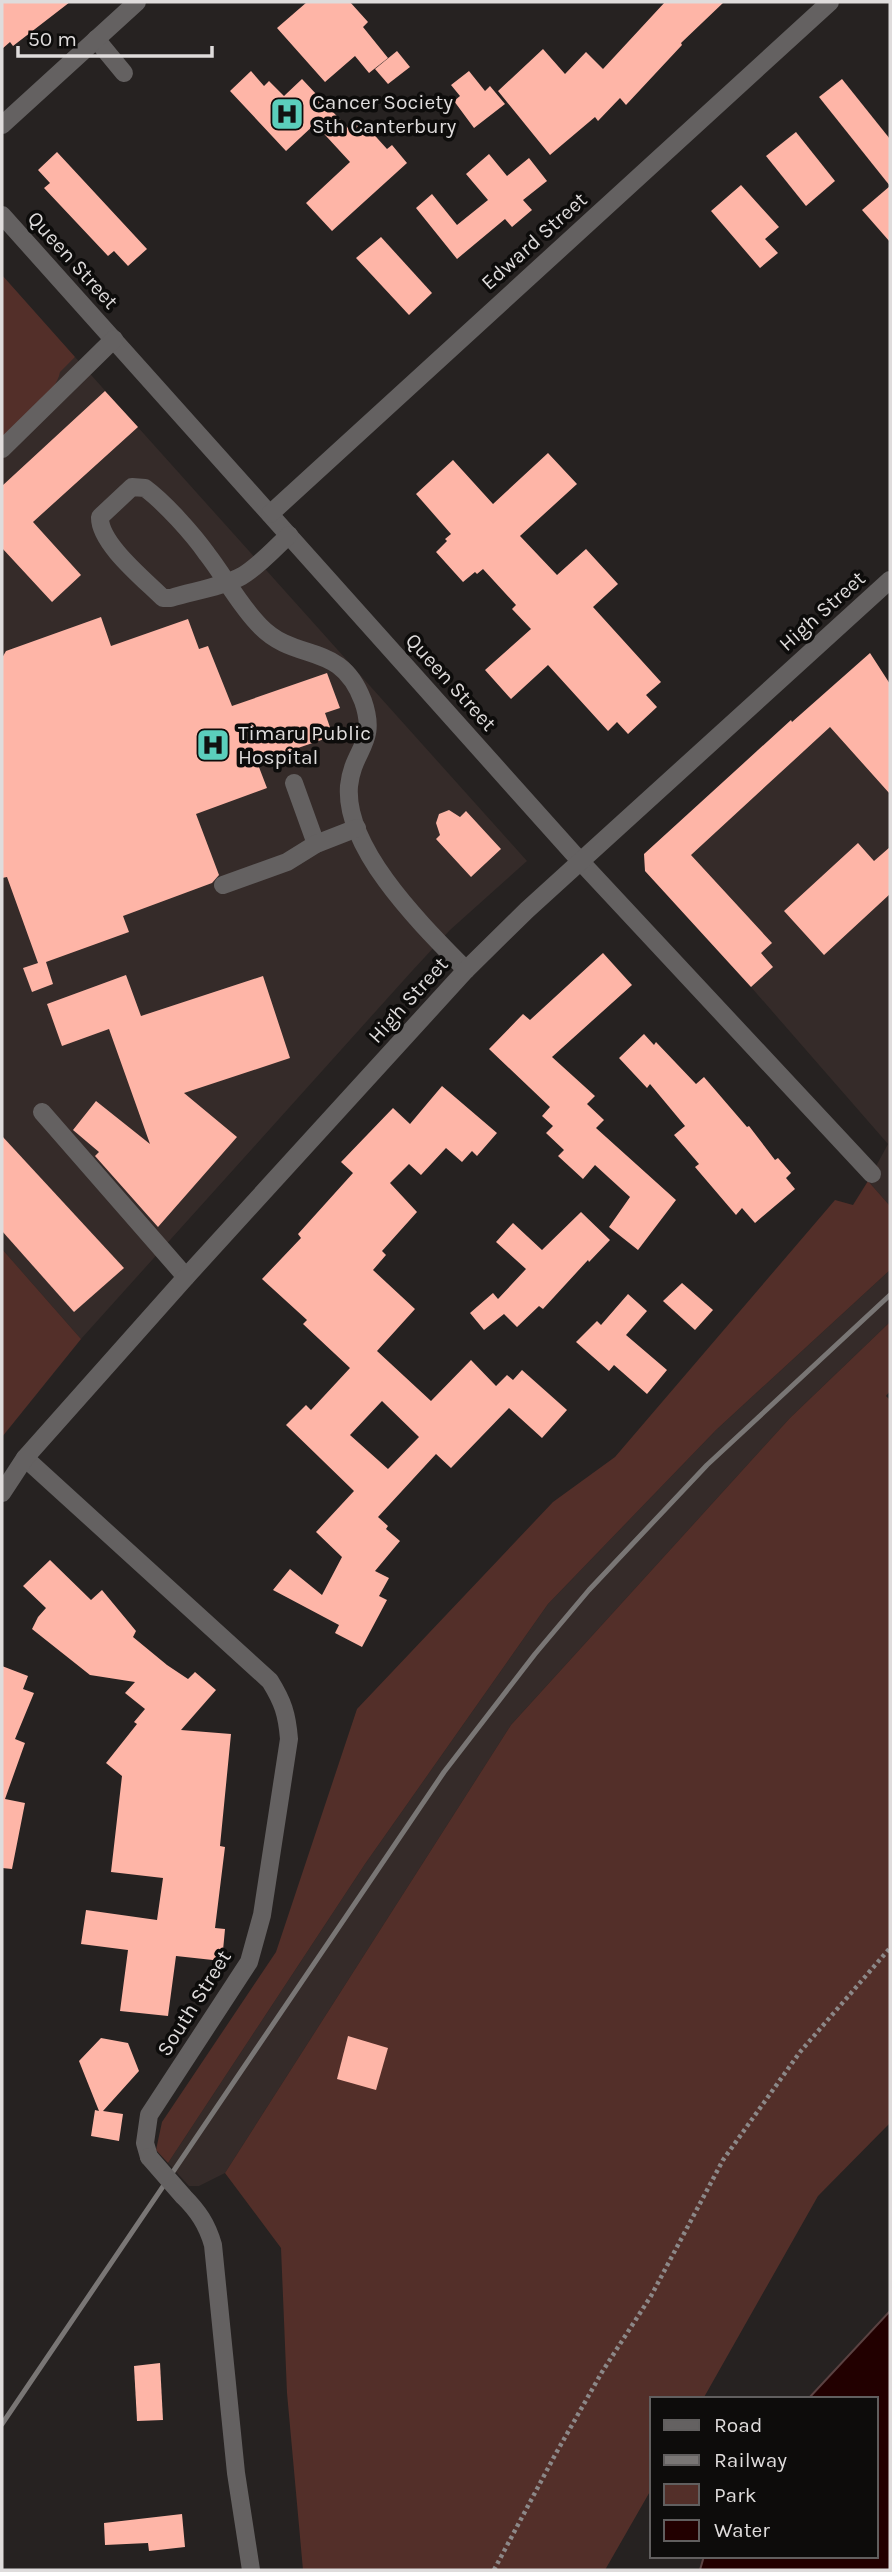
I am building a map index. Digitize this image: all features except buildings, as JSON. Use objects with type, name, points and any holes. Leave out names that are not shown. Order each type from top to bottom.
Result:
[{"type":"street","points":[[2,125],[137,2]]},
{"type":"street","name":"Edward Street","points":[[270,514],[830,2]]},
{"type":"street","points":[[96,39],[124,72]]},
{"type":"street","name":"Queen Street","points":[[2,215],[581,862],[873,1174]]},
{"type":"street","points":[[2,449],[114,340]]},
{"type":"street","points":[[289,535],[240,578],[226,582],[171,598],[163,598],[107,540],[100,527],[100,517],[132,486],[145,488],[207,553],[226,582],[261,627],[283,644],[325,656],[349,677],[362,699],[369,724],[368,735],[353,766],[349,788],[352,812],[358,828],[380,872],[414,915],[466,970]]},
{"type":"street","name":"High Street","points":[[2,1493],[25,1458],[466,970],[527,910],[890,580]]},
{"type":"street","points":[[293,783],[316,844]]},
{"type":"street","points":[[223,885],[287,862],[316,844],[358,828]]},
{"type":"street","points":[[42,1112],[186,1277]]},
{"type":"street","name":"South Street","points":[[25,1458],[270,1681],[283,1701],[287,1719],[289,1739],[255,1945],[240,1978],[149,2115],[145,2143],[149,2157],[199,2212],[213,2245],[236,2473],[251,2570]]},
{"type":"path","points":[[494,2570],[602,2372],[651,2296],[723,2160],[800,2052],[890,1948]]},
{"type":"shaded area","name":"Timaru Public Hospital","points":[[75,357],[527,861],[450,930],[81,1339],[2,1249],[2,426]]},
{"type":"shaded area","points":[[839,680],[890,737],[890,1206],[868,1181],[888,1144],[645,871],[644,854]]},
{"type":"shaded area","points":[[890,1270],[890,1322],[790,1418],[511,1725],[225,2173],[199,2186],[189,2186],[168,2163],[365,1864],[548,1604],[716,1430]]},
{"type":"green space","points":[[2,275],[75,357],[60,372],[44,399],[2,439]]},
{"type":"green space","points":[[868,1181],[890,1206],[890,1270],[716,1430],[548,1604],[365,1864],[168,2163],[156,2150],[162,2122],[276,1952],[357,1709],[553,1502],[615,1457],[835,1200],[853,1205]]},
{"type":"green space","points":[[2,1249],[81,1339],[2,1437]]},
{"type":"green space","points":[[890,1322],[890,1391],[886,1396],[890,1400],[890,2123],[818,2196],[704,2397],[650,2397],[650,2491],[605,2570],[303,2570],[287,2393],[281,2248],[225,2173],[511,1725],[790,1418]]},
{"type":"water","points":[[890,2311],[890,2570],[700,2570],[703,2558],[878,2558],[878,2397],[810,2397]]},
{"type":"railway","points":[[2,2424],[444,1772],[535,1654],[589,1590],[707,1465],[890,1295]]},
{"type":"place","name":"Cancer Society Sth Canterbury","points":[[287,114]]},
{"type":"place","name":"Timaru Public Hospital","points":[[213,745]]}]
